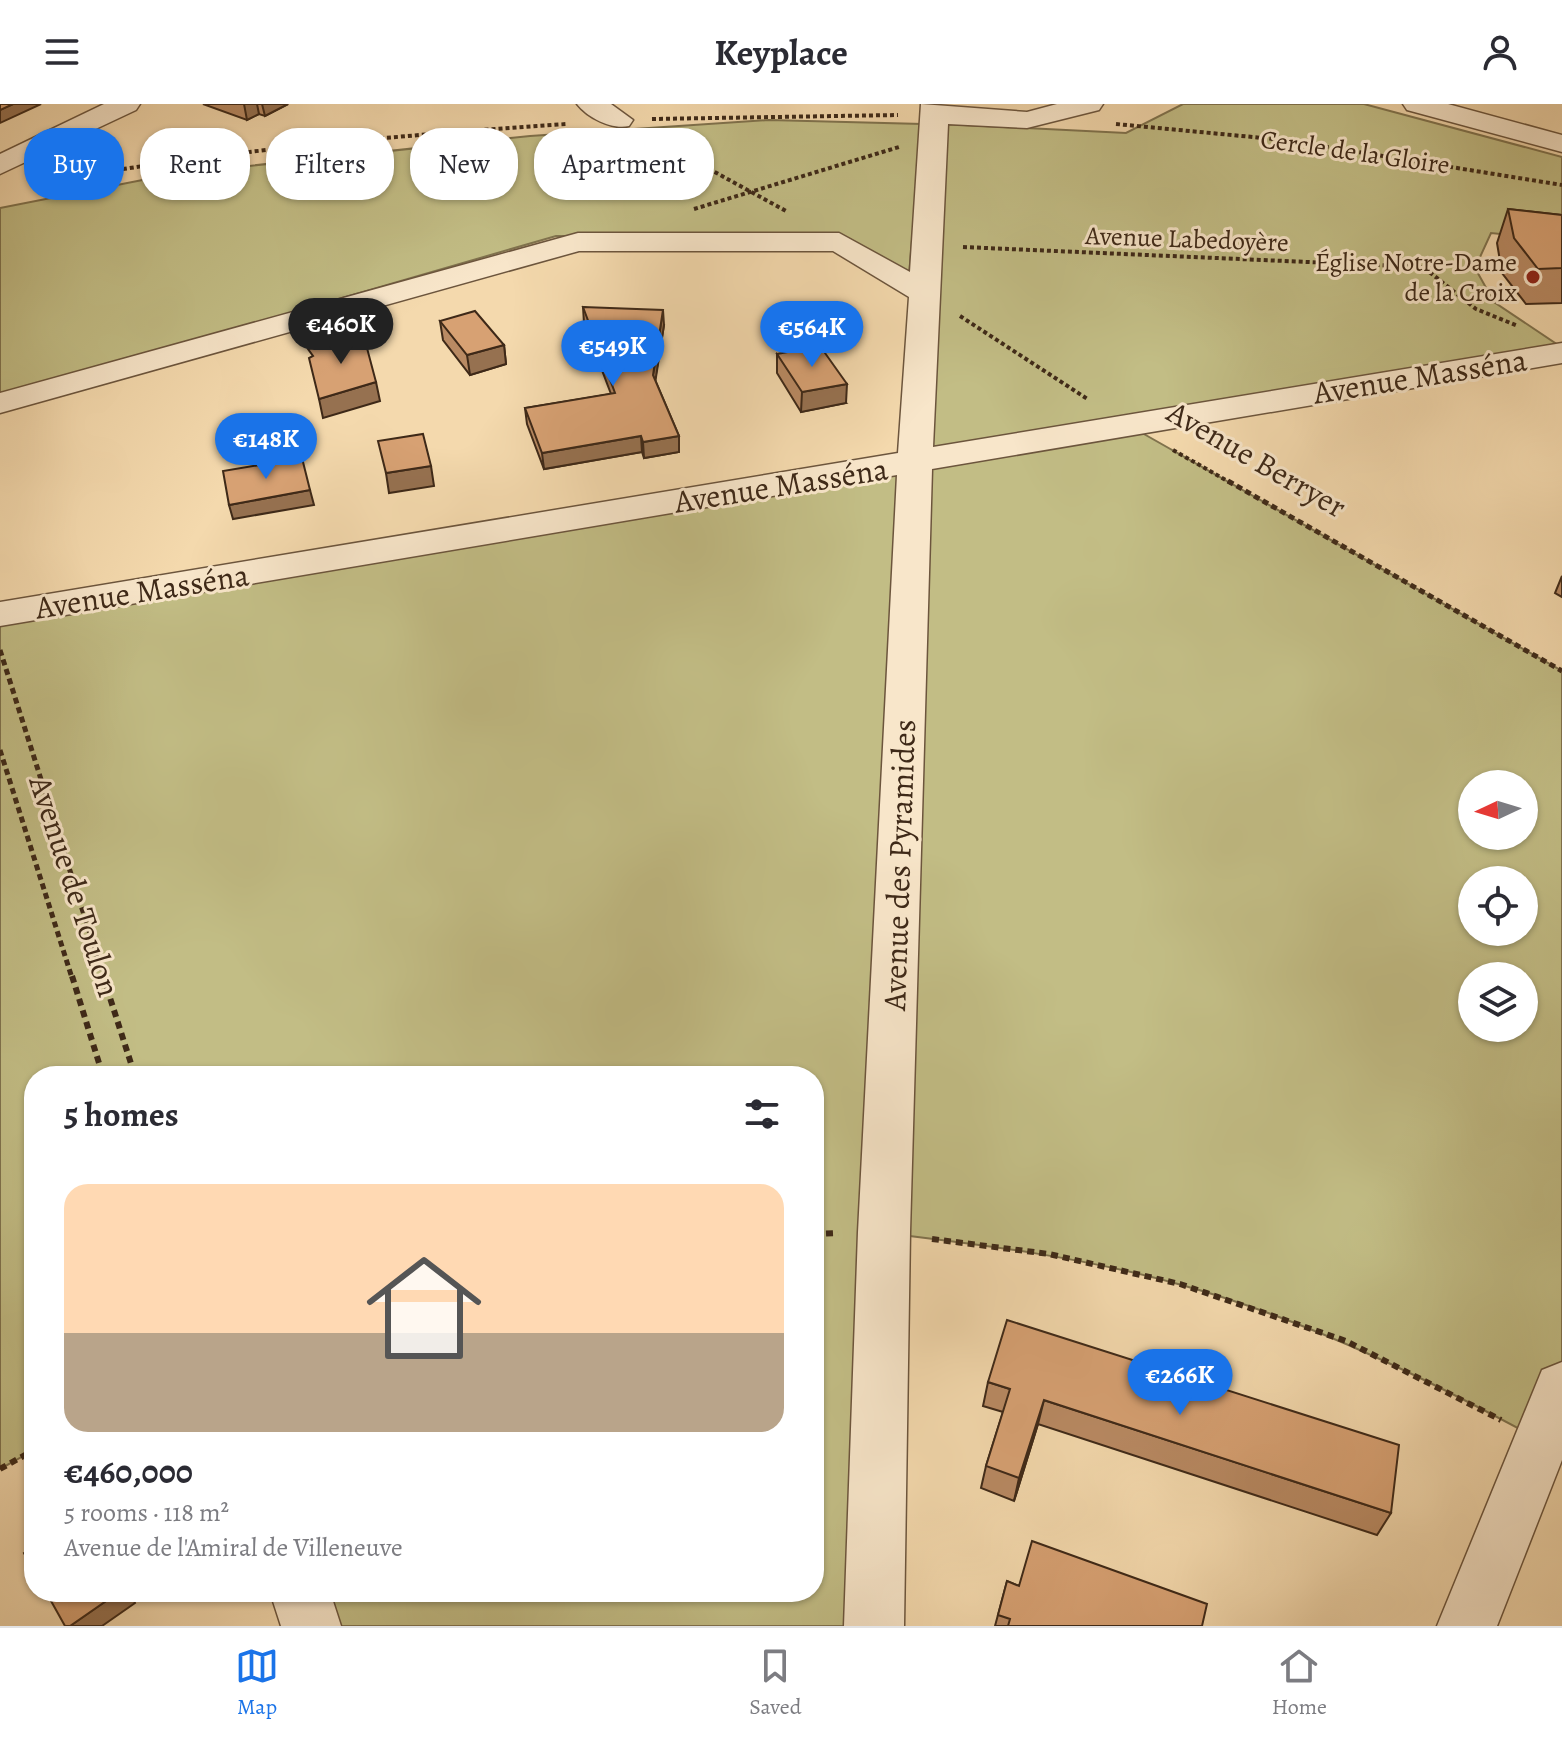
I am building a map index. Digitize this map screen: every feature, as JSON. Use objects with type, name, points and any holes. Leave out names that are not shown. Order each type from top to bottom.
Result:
[{"type":"street","points":[[0,165],[126,104]]},
{"type":"street","points":[[591,104],[619,120]]},
{"type":"street","points":[[1417,104],[1562,144]]},
{"type":"street","points":[[935,118],[1027,120],[1096,114]]},
{"type":"street","name":"Avenue des Pyramides","points":[[874,1626],[884,1232],[915,463],[935,118]]},
{"type":"street","points":[[0,403],[578,242],[839,242],[925,294]]},
{"type":"street","name":"Avenue Masséna","points":[[0,614],[1562,353]]},
{"type":"street","points":[[1467,1626],[1562,1388]]},
{"type":"street","points":[[303,1602],[311,1626]]},
{"type":"path","name":"Cercle de la Gloire","points":[[1096,114],[1467,167],[1562,185]]},
{"type":"path","points":[[124,167],[284,149],[619,120],[764,115],[935,118]]},
{"type":"path","points":[[681,213],[754,192],[935,118]]},
{"type":"path","points":[[619,120],[754,192],[839,242]]},
{"type":"path","name":"Avenue Labedoyère","points":[[928,245],[1423,267],[1476,309],[1530,330]]},
{"type":"path","name":"Avenue Berryer","points":[[925,294],[1128,425],[1562,671]]},
{"type":"path","name":"Avenue de Toulon","points":[[0,650],[132,1066]]},
{"type":"path","points":[[0,750],[100,1066]]},
{"type":"path","points":[[824,1234],[884,1232],[1049,1254],[1180,1284],[1346,1341],[1541,1440]]},
{"type":"path","points":[[0,1469],[24,1456]]},
{"type":"shaded area","points":[[1183,104],[1364,104],[1562,157],[1562,240],[1491,233],[1475,268],[1494,302],[1558,345],[931,449],[944,124],[1126,133]]},
{"type":"shaded area","points":[[769,120],[922,124],[909,275],[848,238],[556,236],[0,397],[0,208],[41,200],[124,200],[124,184],[140,180],[140,200],[250,200],[250,166],[266,164],[266,200],[394,200],[394,150],[410,149],[410,200],[518,200],[518,137],[534,136],[534,200],[714,200],[714,128],[650,128]]},
{"type":"shaded area","points":[[1128,425],[1562,671],[1562,1452],[1375,1357],[1278,1316],[1228,1299],[1069,1259],[885,1233],[874,1626],[311,1626],[303,1602],[824,1602],[824,1066],[24,1066],[24,1456],[0,1469],[0,614]]},
{"type":"building","points":[[1508,209],[1562,215],[1562,268],[1538,269],[1514,238]]},
{"type":"building","points":[[583,307],[663,310],[653,375],[679,436],[643,442],[641,436],[542,453],[525,408],[615,393]]},
{"type":"building","points":[[475,311],[504,345],[467,355],[440,321]]},
{"type":"building","points":[[363,333],[376,382],[319,399],[309,358],[313,356],[308,349]]},
{"type":"building","points":[[820,346],[847,384],[802,392],[777,354]]},
{"type":"building","points":[[423,434],[431,466],[386,473],[378,441]]},
{"type":"building","points":[[302,458],[310,490],[229,505],[223,471]]},
{"type":"building","points":[[1007,1320],[1399,1445],[1391,1513],[1044,1400],[1019,1478],[986,1466],[1010,1389],[988,1382]]},
{"type":"building","points":[[1032,1541],[1207,1604],[1202,1626],[1008,1626],[1010,1619],[998,1615],[1007,1581],[1019,1586]]},
{"type":"building","points":[[52,1602],[105,1602],[70,1626],[65,1626]]},
{"type":"place","name":"Église Notre-Dame de la Croix","points":[[1533,277]]}]
